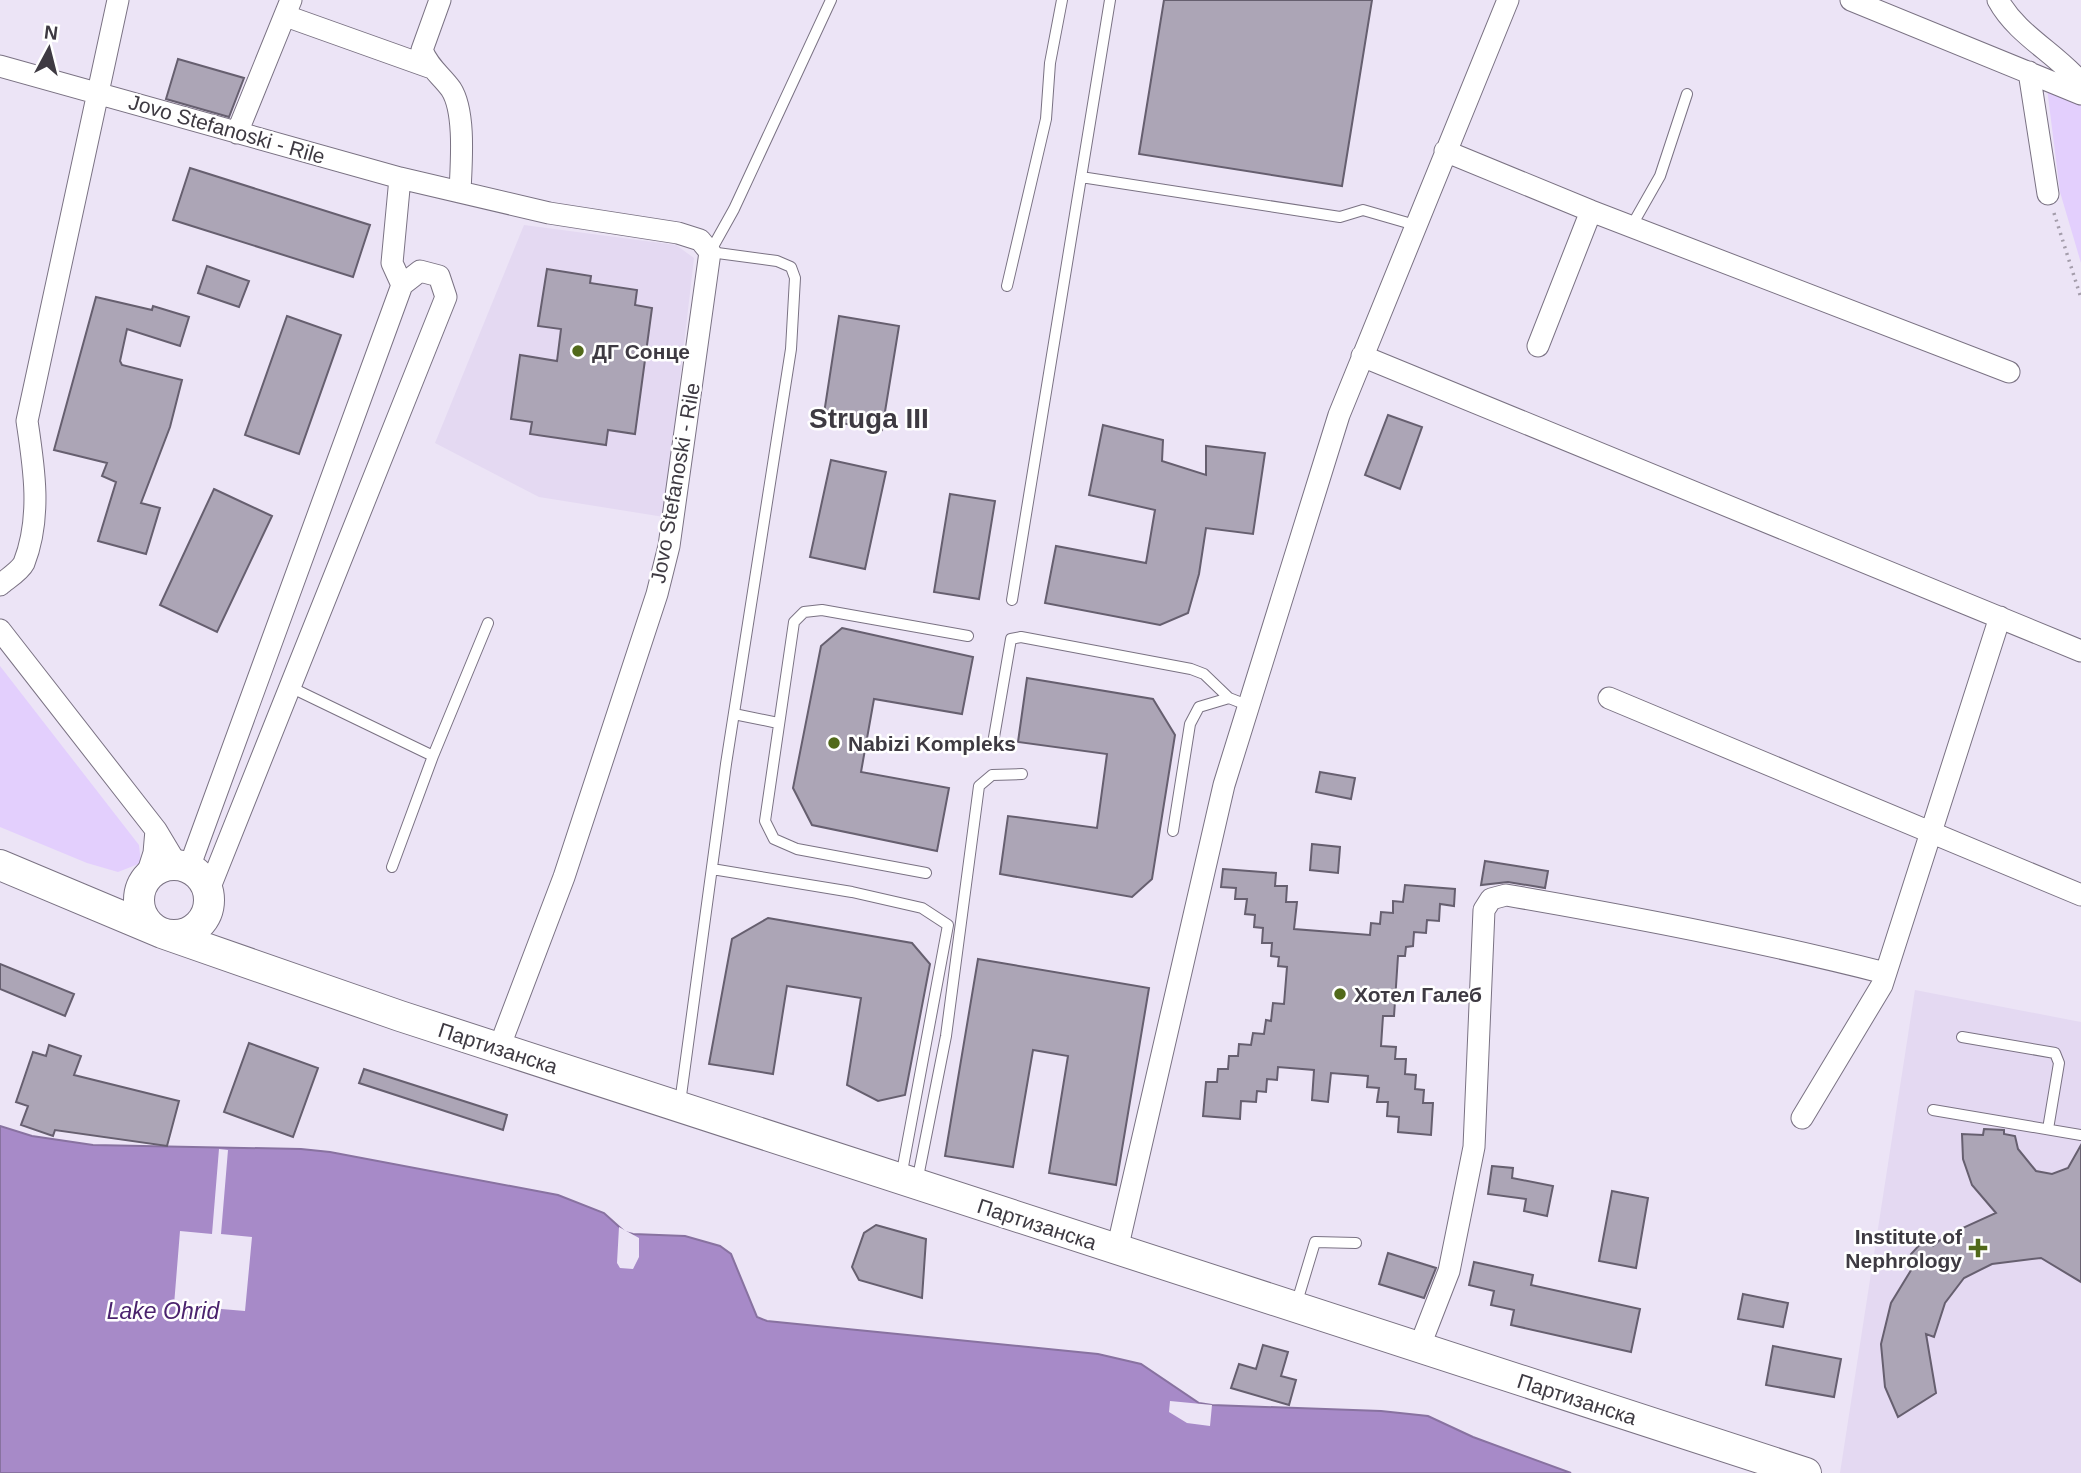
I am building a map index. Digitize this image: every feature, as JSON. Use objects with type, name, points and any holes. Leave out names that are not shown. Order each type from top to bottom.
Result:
[{"type":"main road","name":"Партизанска","points":[[0,865],[162,933],[679,1109],[1806,1473]]},
{"type":"main road","name":"Партизанска","points":[[34,880],[102,894],[125,891],[160,867],[183,867],[201,877],[208,901],[225,935],[270,970]]},
{"type":"main road","name":"Партизанска","points":[[146,878],[139,891],[139,906],[144,920],[162,933]]},
{"type":"main road","points":[[162,933],[174,935],[190,931],[201,922],[208,901]]},
{"type":"street","points":[[0,585],[23,565],[34,517],[36,484],[27,421],[118,0]]},
{"type":"street","points":[[440,0],[422,50],[429,67],[452,91],[463,141],[460,192]]},
{"type":"street","points":[[1116,1250],[1224,785],[1238,702],[1339,415],[1508,0]]},
{"type":"street","points":[[1851,0],[2081,94]]},
{"type":"street","points":[[1998,0],[2016,25],[2063,62],[2081,83]]},
{"type":"street","points":[[237,132],[288,8],[429,67]]},
{"type":"street","name":"Jovo Stefanoski - Rile","points":[[0,66],[400,178],[550,213],[678,233],[700,240],[710,252],[674,510],[663,570],[564,877],[499,1048]]},
{"type":"street","points":[[2020,68],[2048,194]]},
{"type":"street","points":[[1446,151],[1631,227],[2008,372]]},
{"type":"street","points":[[400,178],[392,263],[402,285]]},
{"type":"street","points":[[1538,346],[1591,211]]},
{"type":"street","points":[[183,867],[402,285],[420,271],[439,276],[446,297],[290,687],[208,901]]},
{"type":"street","points":[[1362,356],[2081,651]]},
{"type":"street","points":[[1802,1118],[1882,985],[2000,617]]},
{"type":"street","points":[[0,630],[183,867]]},
{"type":"street","points":[[1609,698],[2081,895]]},
{"type":"street","points":[[146,878],[155,853],[156,830]]},
{"type":"street","points":[[1419,1348],[1449,1271],[1474,1147],[1484,910],[1491,899],[1506,895],[1647,919],[1764,943],[1885,973]]},
{"type":"lane","points":[[679,1109],[734,714],[791,349],[795,278],[790,267],[777,261],[710,252],[734,209],[831,0]]},
{"type":"lane","points":[[1007,286],[1046,119],[1050,63],[1062,0]]},
{"type":"lane","points":[[1012,600],[1110,0]]},
{"type":"lane","points":[[1631,227],[1660,176],[1688,94]]},
{"type":"lane","points":[[1081,177],[1340,217],[1363,210],[1415,225]]},
{"type":"lane","points":[[926,873],[797,849],[774,839],[765,821],[794,622],[804,612],[822,610],[968,636]]},
{"type":"lane","points":[[392,867],[433,756],[488,623]]},
{"type":"lane","points":[[993,744],[1011,639],[1021,637],[1191,669],[1204,674],[1238,702]]},
{"type":"lane","points":[[290,687],[433,756]]},
{"type":"lane","points":[[1173,831],[1190,724],[1199,707],[1238,702]]},
{"type":"lane","points":[[734,714],[778,723]]},
{"type":"lane","points":[[909,1182],[946,1035],[979,786],[992,775],[1022,774]]},
{"type":"lane","points":[[712,869],[852,892],[922,908],[948,925],[909,1182]]},
{"type":"lane","points":[[1962,1037],[2055,1053],[2059,1063],[2048,1129]]},
{"type":"lane","points":[[1933,1110],[2081,1135]]},
{"type":"lane","points":[[1296,1308],[1315,1242],[1356,1243]]},
{"type":"path","points":[[2048,194],[2081,298]]},
{"type":"shaded area","points":[[2047,88],[2081,101],[2081,263],[2060,192]]},
{"type":"shaded area","name":"ДГ Сонце","points":[[524,225],[676,245],[694,258],[664,517],[539,497],[435,443]]},
{"type":"shaded area","points":[[0,666],[139,845],[141,863],[118,872],[87,863],[0,827]]},
{"type":"shaded area","name":"Institute of Nephrology","points":[[1915,990],[2081,1022],[2081,1473],[1840,1473]]},
{"type":"water","name":"Lake Ohrid","points":[[0,1126],[32,1136],[93,1145],[301,1149],[330,1152],[558,1195],[604,1213],[625,1232],[685,1236],[720,1246],[731,1254],[757,1317],[767,1321],[1098,1354],[1141,1364],[1199,1403],[1212,1405],[1381,1411],[1428,1416],[1473,1437],[1571,1473],[0,1473]]},
{"type":"pier","points":[[219,1149],[228,1150],[221,1234],[252,1237],[245,1311],[174,1305],[180,1231],[212,1234]]},
{"type":"pier","points":[[619,1227],[639,1238],[639,1257],[633,1269],[620,1268],[617,1263]]},
{"type":"pier","points":[[1170,1401],[1212,1405],[1210,1426],[1187,1423],[1169,1412]]},
{"type":"building","points":[[1164,0],[1372,0],[1342,186],[1139,154]]},
{"type":"building","points":[[178,59],[244,78],[229,117],[166,99]]},
{"type":"building","points":[[190,168],[370,225],[353,277],[173,220]]},
{"type":"building","points":[[207,266],[249,281],[239,307],[198,293]]},
{"type":"building","points":[[547,269],[591,276],[590,283],[637,290],[635,305],[652,308],[635,434],[608,430],[606,445],[530,434],[532,422],[511,419],[520,355],[557,361],[561,329],[538,326]]},
{"type":"building","points":[[96,297],[152,310],[153,306],[189,317],[180,346],[127,329],[120,361],[122,365],[182,380],[170,427],[141,503],[160,508],[146,554],[98,541],[116,482],[102,476],[107,463],[54,450]]},
{"type":"building","points":[[287,316],[341,335],[299,454],[245,435]]},
{"type":"building","points":[[839,316],[899,326],[882,430],[823,420]]},
{"type":"building","points":[[1388,415],[1422,427],[1400,489],[1365,475]]},
{"type":"building","points":[[1103,425],[1163,440],[1162,461],[1206,475],[1206,446],[1265,453],[1253,534],[1206,528],[1199,574],[1188,613],[1160,625],[1045,603],[1056,546],[1146,563],[1155,510],[1089,495]]},
{"type":"building","points":[[831,460],[886,472],[865,569],[810,557]]},
{"type":"building","points":[[214,489],[272,516],[217,632],[160,605]]},
{"type":"building","points":[[950,494],[995,501],[979,599],[934,592]]},
{"type":"building","name":"Nabizi Kompleks","points":[[842,628],[973,657],[962,714],[874,699],[861,772],[949,788],[937,851],[812,825],[793,788],[821,646]]},
{"type":"building","points":[[1027,678],[1153,699],[1175,735],[1152,879],[1132,897],[1000,874],[1008,816],[1097,828],[1107,754],[1018,742]]},
{"type":"building","points":[[1320,772],[1355,778],[1351,799],[1316,792]]},
{"type":"building","points":[[1312,844],[1340,847],[1338,873],[1310,870]]},
{"type":"building","points":[[1485,861],[1548,871],[1545,888],[1508,882],[1481,885]]},
{"type":"building","name":"Хотел Галеб","points":[[1223,869],[1276,873],[1275,886],[1287,886],[1286,902],[1297,902],[1294,929],[1370,935],[1371,923],[1380,924],[1381,912],[1393,913],[1393,901],[1403,902],[1405,885],[1455,889],[1454,906],[1440,904],[1439,921],[1427,920],[1426,933],[1414,932],[1413,946],[1406,947],[1405,956],[1398,956],[1394,1016],[1383,1016],[1381,1046],[1396,1047],[1395,1059],[1406,1059],[1405,1074],[1416,1075],[1415,1089],[1424,1090],[1423,1103],[1433,1103],[1431,1135],[1398,1132],[1399,1117],[1387,1116],[1388,1102],[1377,1102],[1379,1088],[1367,1087],[1368,1076],[1331,1073],[1328,1102],[1312,1100],[1314,1070],[1278,1067],[1277,1080],[1267,1079],[1266,1092],[1257,1091],[1256,1102],[1241,1101],[1240,1119],[1203,1116],[1206,1082],[1217,1082],[1218,1069],[1228,1069],[1229,1056],[1238,1056],[1239,1044],[1251,1045],[1253,1033],[1264,1034],[1266,1020],[1271,1021],[1273,1003],[1284,1004],[1287,967],[1278,966],[1279,957],[1271,956],[1272,943],[1262,943],[1263,928],[1254,927],[1255,915],[1245,914],[1247,899],[1235,899],[1236,888],[1221,887]]},
{"type":"building","points":[[768,918],[912,943],[930,964],[905,1095],[878,1101],[847,1085],[861,998],[787,986],[773,1074],[709,1064],[732,939]]},
{"type":"building","points":[[978,959],[1149,988],[1116,1185],[1049,1173],[1068,1056],[1033,1050],[1013,1167],[945,1156]]},
{"type":"building","points":[[0,964],[74,994],[65,1016],[0,989]]},
{"type":"building","points":[[249,1043],[318,1068],[293,1137],[224,1112]]},
{"type":"building","points":[[49,1045],[81,1056],[74,1075],[179,1101],[167,1146],[55,1130],[53,1136],[21,1125],[28,1106],[16,1102],[33,1052],[46,1056]]},
{"type":"building","points":[[364,1069],[507,1115],[503,1130],[359,1083]]},
{"type":"building","points":[[1984,1129],[2004,1130],[2004,1134],[2015,1136],[2018,1149],[2036,1171],[2052,1174],[2068,1168],[2081,1145],[2081,1282],[2041,1258],[1992,1264],[1964,1278],[1945,1303],[1934,1337],[1926,1334],[1936,1393],[1898,1417],[1885,1387],[1881,1344],[1891,1303],[1916,1262],[1911,1254],[1925,1239],[1933,1246],[1945,1236],[1996,1213],[1972,1185],[1963,1159],[1962,1134],[1983,1135]]},
{"type":"building","points":[[1492,1166],[1513,1168],[1512,1178],[1553,1186],[1547,1216],[1524,1211],[1526,1199],[1488,1194]]},
{"type":"building","points":[[1612,1191],[1648,1198],[1636,1268],[1599,1261]]},
{"type":"building","points":[[876,1225],[926,1239],[922,1298],[859,1280],[852,1267],[864,1233]]},
{"type":"building","points":[[1388,1253],[1436,1268],[1424,1298],[1379,1284]]},
{"type":"building","points":[[1474,1262],[1533,1275],[1531,1285],[1640,1309],[1631,1352],[1511,1325],[1514,1310],[1491,1305],[1494,1291],[1469,1285]]},
{"type":"building","points":[[1743,1294],[1788,1303],[1783,1327],[1738,1319]]},
{"type":"building","points":[[1263,1345],[1288,1352],[1281,1376],[1296,1380],[1289,1405],[1231,1388],[1239,1364],[1256,1369]]},
{"type":"building","points":[[1773,1346],[1841,1359],[1834,1397],[1766,1385]]},
{"type":"place","name":"ДГ Сонце","points":[[578,351]]},
{"type":"place","name":"Nabizi Kompleks","points":[[834,743]]},
{"type":"place","name":"Хотел Галеб","points":[[1340,994]]},
{"type":"place","name":"Institute of Nephrology","points":[[1978,1248]]},
{"type":"district","name":"Struga III","points":[[869,418]]}]
